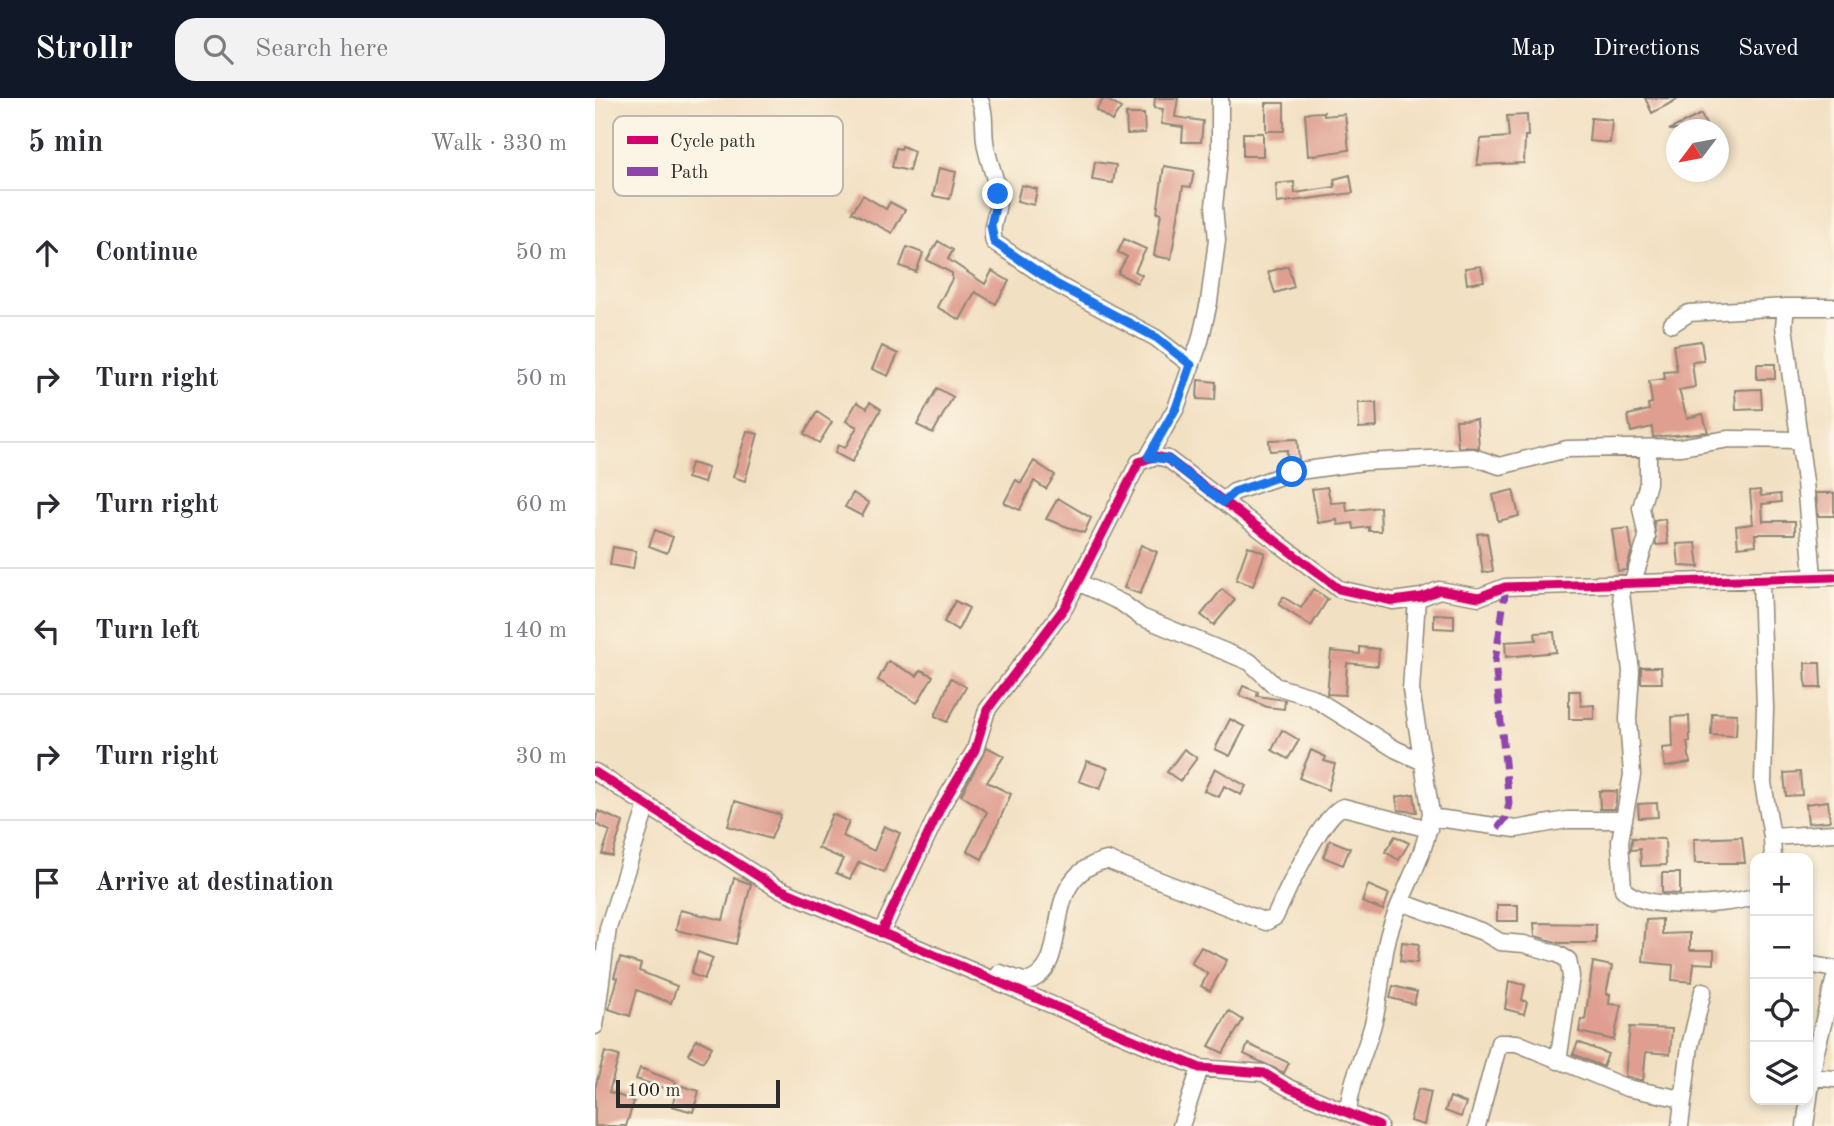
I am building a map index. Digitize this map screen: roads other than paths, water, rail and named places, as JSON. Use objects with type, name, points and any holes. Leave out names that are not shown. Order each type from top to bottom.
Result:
[{"type":"street","points":[[979,98],[984,108],[990,170],[998,194],[991,225],[994,242],[1056,284],[1157,338],[1191,365]]},
{"type":"street","points":[[881,933],[941,807],[975,750],[987,710],[1058,616],[1139,462],[1148,457],[1176,408],[1209,302],[1217,240],[1214,206],[1220,151],[1220,98]]},
{"type":"street","points":[[1786,307],[1784,326],[1805,482],[1813,578]]},
{"type":"street","points":[[1672,324],[1689,313],[1834,307]]},
{"type":"street","points":[[1223,502],[1234,492],[1292,472],[1364,462],[1473,457],[1500,466],[1567,449],[1695,446],[1729,439],[1798,440]]},
{"type":"street","points":[[1648,448],[1648,483],[1641,508],[1647,538],[1626,584],[1630,671],[1628,719],[1632,775],[1620,841],[1623,890],[1633,899],[1689,905],[1738,903],[1750,898]]},
{"type":"street","points":[[1148,457],[1168,459],[1339,589],[1393,601],[1417,598],[1440,590],[1471,597],[1505,587],[1834,576]]},
{"type":"street","points":[[1761,580],[1765,708],[1763,783],[1773,853]]},
{"type":"street","points":[[1078,582],[1122,603],[1141,617],[1250,662],[1275,686],[1312,696],[1395,749],[1421,761]]},
{"type":"street","points":[[1347,1112],[1351,1083],[1374,1020],[1389,931],[1422,858],[1430,823],[1411,690],[1417,598]]},
{"type":"street","points":[[595,772],[775,887],[1200,1068],[1255,1070],[1289,1088],[1379,1126]]},
{"type":"street","points":[[595,1026],[608,928],[647,805]]},
{"type":"street","points":[[995,981],[1000,974],[1026,982],[1049,965],[1061,900],[1073,878],[1090,864],[1107,860],[1266,922],[1275,917],[1325,822],[1337,809],[1343,807],[1430,823],[1516,830],[1567,820],[1624,820]]},
{"type":"street","points":[[1772,837],[1834,833]]},
{"type":"street","points":[[1401,902],[1483,932],[1500,942],[1524,944],[1558,954],[1568,960],[1570,976],[1558,1061]]},
{"type":"street","points":[[1813,965],[1834,969]]},
{"type":"street","points":[[1813,1073],[1834,981]]},
{"type":"street","points":[[1680,1126],[1690,1046],[1703,991]]},
{"type":"street","points":[[1478,1126],[1499,1043],[1517,1043],[1627,1088],[1683,1099]]},
{"type":"street","points":[[1181,1126],[1200,1068]]},
{"type":"street","points":[[1813,1077],[1834,1079]]},
{"type":"street","points":[[1805,1126],[1808,1105]]}]
